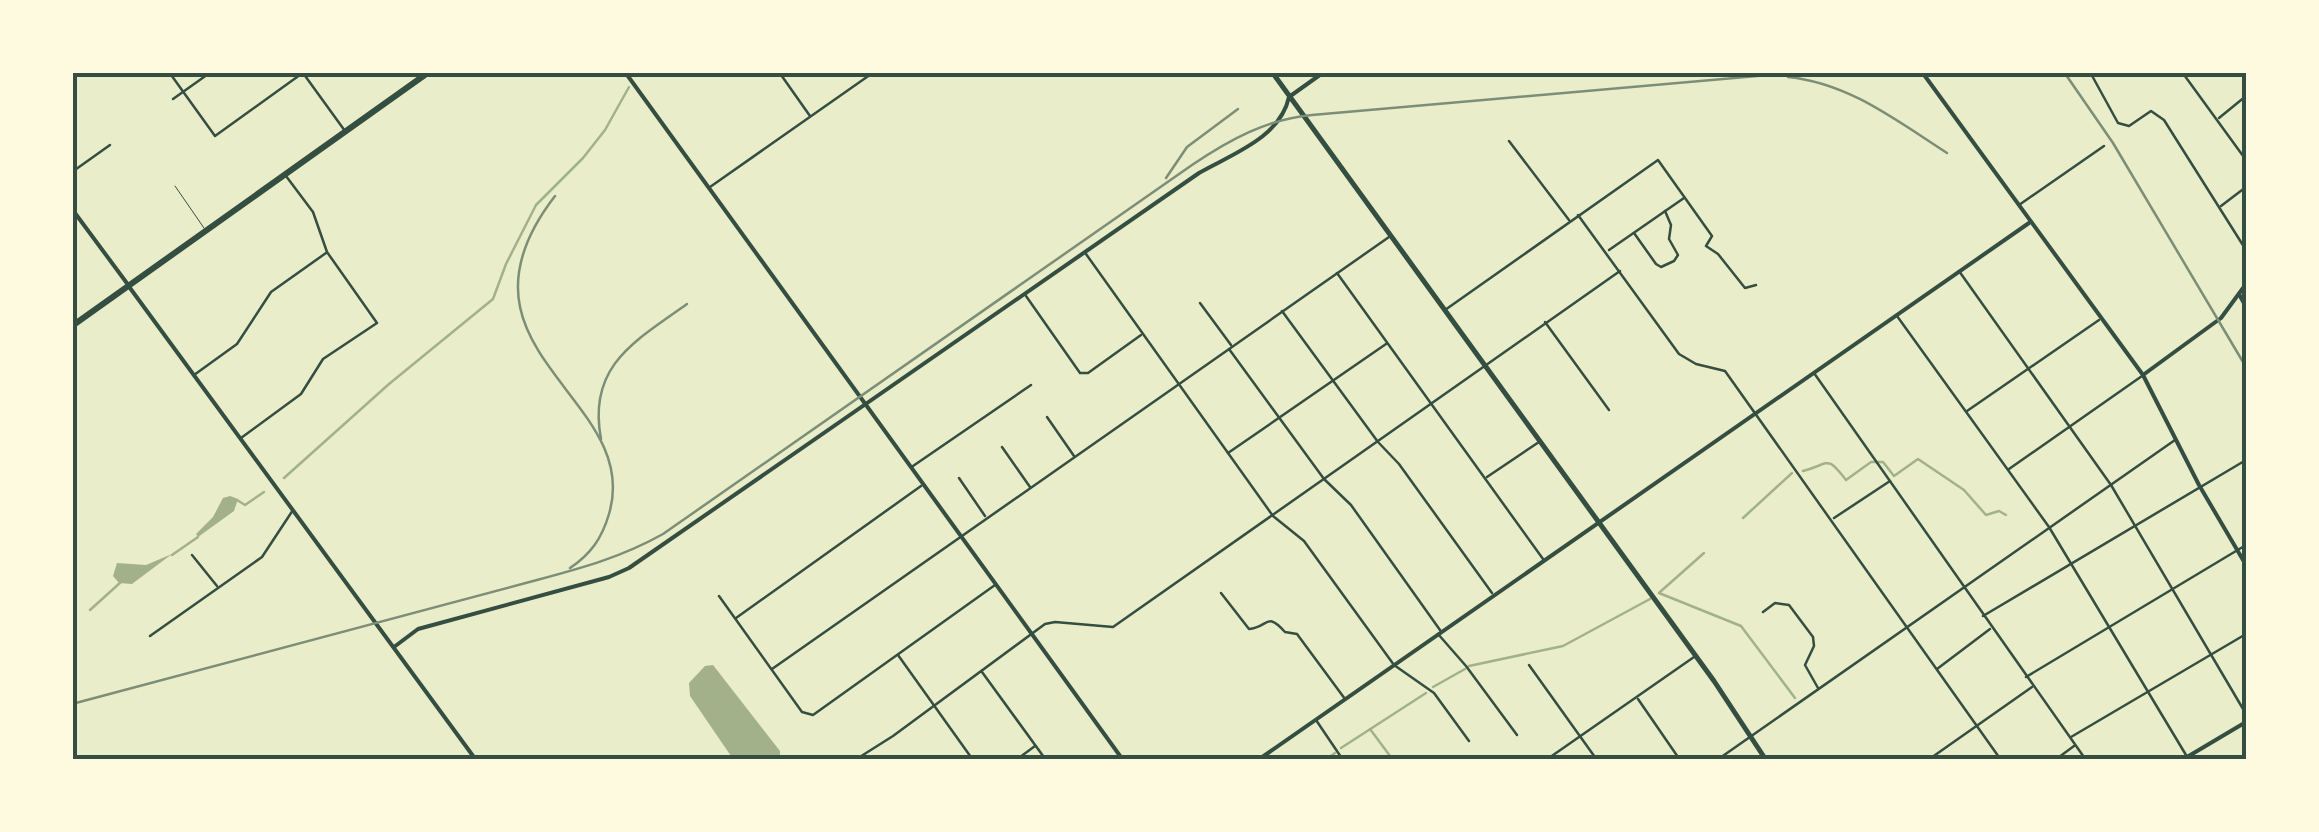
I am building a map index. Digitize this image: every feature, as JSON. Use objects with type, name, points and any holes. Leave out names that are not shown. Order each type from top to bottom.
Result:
[{"type":"highway","points":[[72,326],[428,72]]},
{"type":"main road","points":[[624,72],[1123,760]]},
{"type":"main road","points":[[1272,72],[1696,656],[1766,760]]},
{"type":"main road","points":[[394,647],[418,629],[609,577],[629,568],[1199,173],[1265,136],[1286,109],[1289,97],[1324,72]]},
{"type":"main road","points":[[1922,72],[2143,375],[2246,565]]},
{"type":"main road","points":[[72,209],[476,760]]},
{"type":"main road","points":[[1258,760],[2030,222]]},
{"type":"main road","points":[[2143,375],[2221,318],[2246,284]]},
{"type":"main road","points":[[2238,293],[2246,306]]},
{"type":"main road","points":[[2186,759],[2246,722]]},
{"type":"street","points":[[169,72],[214,136],[304,73],[346,132]]},
{"type":"street","points":[[174,99],[211,72]]},
{"type":"street","points":[[779,72],[811,117]]},
{"type":"street","points":[[709,188],[874,72]]},
{"type":"street","points":[[2090,72],[2118,123],[2128,126],[2151,111],[2164,120],[2246,250]]},
{"type":"street","points":[[2182,72],[2246,160]]},
{"type":"street","points":[[2218,119],[2246,96]]},
{"type":"street","points":[[1508,142],[1570,222]]},
{"type":"street","points":[[72,172],[110,145]]},
{"type":"street","points":[[2018,206],[2104,146]]},
{"type":"street","points":[[1444,310],[1658,160],[1712,236],[1706,246],[1718,254],[1745,288],[1756,284]]},
{"type":"street","points":[[241,438],[301,394],[324,359],[377,323],[327,252],[313,212],[285,174]]},
{"type":"street","points":[[2220,207],[2246,186]]},
{"type":"street","points":[[1606,252],[1686,197]]},
{"type":"street","points":[[1634,233],[1656,264],[1674,261],[1678,254],[1669,239],[1671,226],[1665,211]]},
{"type":"street","points":[[1578,215],[1680,354],[1696,364],[1725,371],[2002,760]]},
{"type":"street","points":[[772,668],[1390,236]]},
{"type":"street","points":[[193,376],[237,344],[271,292],[327,252]]},
{"type":"street","points":[[1085,254],[1273,516],[1304,541],[1394,665],[1434,693],[1468,741]]},
{"type":"street","points":[[854,760],[1031,634],[1054,622],[1113,627],[1620,271]]},
{"type":"street","points":[[1959,271],[2111,485],[2246,714]]},
{"type":"street","points":[[1337,273],[1544,560]]},
{"type":"street","points":[[1025,295],[1080,372],[1088,373],[1142,334]]},
{"type":"street","points":[[1200,303],[1324,480],[1351,506],[1516,735]]},
{"type":"street","points":[[1282,311],[1493,594]]},
{"type":"street","points":[[1896,314],[2049,527],[2186,759]]},
{"type":"street","points":[[1967,411],[2101,319]]},
{"type":"street","points":[[1545,322],[1609,410]]},
{"type":"street","points":[[1227,454],[1388,344]]},
{"type":"street","points":[[1814,372],[2086,760]]},
{"type":"street","points":[[2009,470],[2143,375]]},
{"type":"street","points":[[910,468],[1031,385]]},
{"type":"street","points":[[1047,417],[1074,456]]},
{"type":"street","points":[[1717,760],[2176,439]]},
{"type":"street","points":[[1485,479],[1540,442]]},
{"type":"street","points":[[1002,447],[1030,486]]},
{"type":"street","points":[[1983,616],[2246,460]]},
{"type":"street","points":[[959,478],[986,517]]},
{"type":"street","points":[[1832,520],[1891,480]]},
{"type":"street","points":[[736,618],[922,485]]},
{"type":"street","points":[[150,636],[262,558],[294,509]]},
{"type":"street","points":[[2026,676],[2246,545]]},
{"type":"street","points":[[192,555],[218,588]]},
{"type":"street","points":[[719,596],[802,712],[812,715],[996,585]]},
{"type":"street","points":[[1222,593],[1249,629],[1270,620],[1285,632],[1297,634],[1345,699]]},
{"type":"street","points":[[1763,612],[1775,603],[1789,604],[1813,637],[1814,646],[1805,664],[1819,689]]},
{"type":"street","points":[[1937,668],[1991,628]]},
{"type":"street","points":[[2070,738],[2246,634]]},
{"type":"street","points":[[898,655],[973,760]]},
{"type":"street","points":[[1546,760],[1696,656]]},
{"type":"street","points":[[1529,665],[1596,760]]},
{"type":"street","points":[[982,671],[1046,760]]},
{"type":"street","points":[[1928,760],[2033,686]]},
{"type":"street","points":[[1636,698],[1680,760]]},
{"type":"street","points":[[1316,719],[1344,760]]},
{"type":"street","points":[[1016,760],[1036,745]]},
{"type":"street","points":[[2055,760],[2076,745]]},
{"type":"lane","points":[[175,186],[206,231]]},
{"type":"shaded area","points":[[223,498],[238,499],[234,511],[198,537],[196,534],[213,517]]},
{"type":"shaded area","points":[[172,554],[132,584],[119,583],[113,576],[117,563],[146,565]]},
{"type":"shaded area","points":[[713,665],[780,751],[780,759],[733,759],[690,696],[689,683],[705,666]]},
{"type":"waterway","points":[[634,72],[636,76]]},
{"type":"waterway","points":[[284,478],[389,384],[493,299],[536,205],[583,158],[605,130],[629,87]]},
{"type":"waterway","points":[[1803,471],[1827,463],[1846,480],[1871,462],[1883,462],[1894,476],[1918,459],[1964,490],[1986,515],[1999,511],[2006,515]]},
{"type":"waterway","points":[[1743,518],[1792,473]]},
{"type":"waterway","points":[[237,500],[245,505],[264,492]]},
{"type":"waterway","points":[[172,555],[198,537]]},
{"type":"waterway","points":[[1660,592],[1704,553]]},
{"type":"waterway","points":[[90,610],[121,582]]},
{"type":"waterway","points":[[1659,593],[1741,626],[1795,698]]},
{"type":"waterway","points":[[1469,666],[1563,646],[1650,599]]},
{"type":"waterway","points":[[1433,687],[1465,669]]},
{"type":"waterway","points":[[1341,748],[1426,693]]},
{"type":"waterway","points":[[1370,729],[1393,760]]},
{"type":"waterway","points":[[1325,760],[1335,753]]},
{"type":"railway","points":[[72,704],[570,571],[648,542],[1192,165],[1264,126],[1312,115],[1802,72]]},
{"type":"railway","points":[[2064,72],[2113,143],[2246,367]]},
{"type":"railway","points":[[1788,77],[1852,95],[1947,153]]},
{"type":"railway","points":[[1166,178],[1187,147],[1238,109]]},
{"type":"railway","points":[[555,196],[525,249],[518,294],[529,333],[599,437],[612,473],[609,514],[603,531],[590,551],[570,568]]},
{"type":"railway","points":[[601,439],[601,392],[608,374],[633,344],[687,304]]}]
